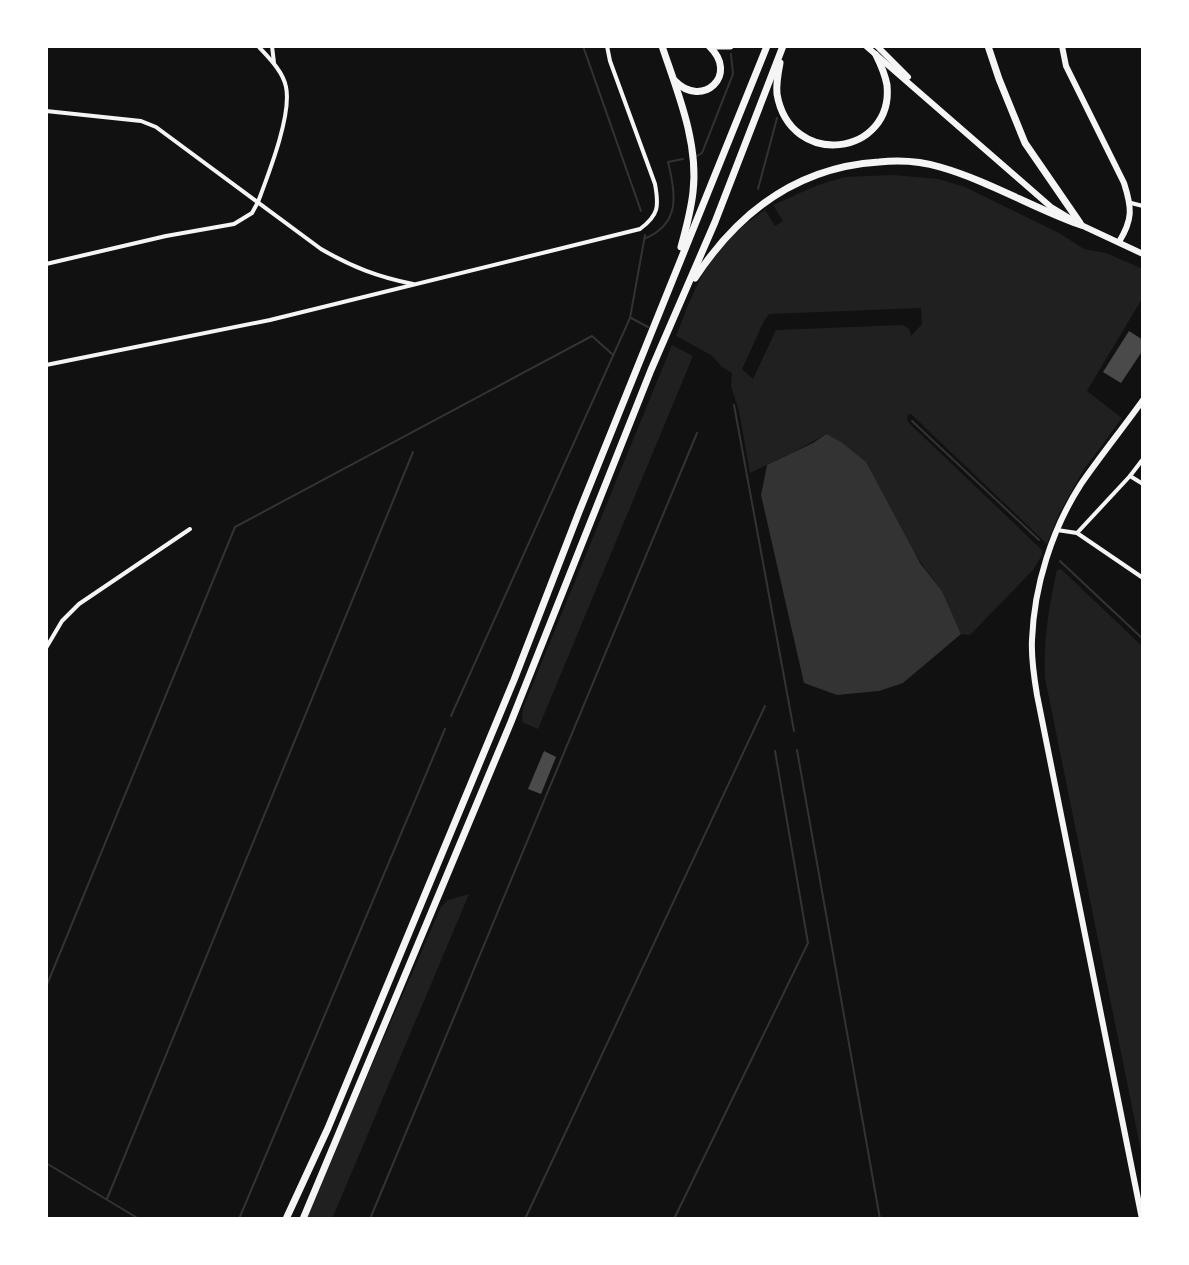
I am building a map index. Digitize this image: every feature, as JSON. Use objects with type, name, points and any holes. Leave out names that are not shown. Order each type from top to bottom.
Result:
[{"type":"highway","points":[[662,46],[690,144],[694,190],[675,272]]},
{"type":"highway","points":[[673,79],[693,92],[715,84],[721,65],[711,46]]},
{"type":"highway","points":[[711,46],[730,46]]},
{"type":"highway","points":[[286,1219],[328,1128],[514,680],[767,46]]},
{"type":"highway","points":[[988,46],[1025,143],[1081,225]]},
{"type":"highway","points":[[782,47],[777,87],[780,104],[797,133],[804,139],[821,144],[838,144],[859,138],[880,121],[887,101],[887,86],[876,55]]},
{"type":"highway","points":[[303,1219],[511,722],[636,406],[715,222],[782,47]]},
{"type":"highway","points":[[682,297],[705,261],[761,203],[822,171],[855,163],[891,161],[936,166],[976,179],[1081,225]]},
{"type":"main road","points":[[866,46],[1051,207],[1143,254]]},
{"type":"main road","points":[[877,46],[930,100]]},
{"type":"main road","points":[[1062,46],[1066,66],[1131,203],[1128,227],[1119,242]]},
{"type":"main road","points":[[1142,1219],[1037,695],[1032,639],[1040,584],[1057,530],[1081,485],[1143,400]]},
{"type":"street","points":[[46,264],[166,236],[234,224],[252,213],[284,121],[286,86],[275,65],[258,46]]},
{"type":"street","points":[[272,46],[275,65]]},
{"type":"street","points":[[46,365],[270,320],[640,229],[654,217],[658,199],[652,173],[607,46]]},
{"type":"street","points":[[46,111],[141,121],[156,127],[321,249],[363,271],[415,284]]},
{"type":"street","points":[[1131,203],[1143,206]]},
{"type":"street","points":[[1077,533],[1143,459]]},
{"type":"street","points":[[1130,476],[1143,484]]},
{"type":"street","points":[[46,648],[62,621],[79,604],[190,529]]},
{"type":"street","points":[[1057,530],[1077,533],[1143,578]]},
{"type":"shaded area","points":[[894,175],[939,179],[965,187],[1059,233],[1084,249],[1106,253],[1143,269],[1143,297],[1087,391],[1122,418],[1082,472],[1047,544],[911,414],[907,415],[908,422],[1042,550],[1033,570],[970,635],[961,634],[942,591],[826,434],[750,473],[739,411],[731,386],[732,373],[711,355],[676,336],[707,267],[738,230],[765,210],[775,226],[783,221],[773,205],[845,177]],"holes":[[[921,308],[922,324],[911,336],[909,329],[903,325],[776,330],[753,379],[742,369],[769,314]]]},
{"type":"shaded area","points":[[672,345],[693,356],[538,729],[522,722],[523,708]]},
{"type":"shaded area","points":[[826,434],[866,462],[920,563],[942,591],[961,634],[903,683],[879,691],[837,695],[804,683],[761,495],[767,465]]},
{"type":"shaded area","points":[[1061,569],[1143,647],[1143,1161],[1045,678],[1049,610],[1057,570]]},
{"type":"shaded area","points":[[469,894],[332,1219],[305,1219],[441,907],[448,900]]},
{"type":"building","points":[[1129,331],[1143,340],[1143,350],[1121,383],[1103,372]]},
{"type":"building","points":[[544,751],[556,757],[541,794],[528,789]]},
{"type":"waterway","points":[[583,46],[641,211]]},
{"type":"waterway","points":[[697,156],[702,153],[733,74],[731,54]]},
{"type":"waterway","points":[[758,189],[777,118]]},
{"type":"waterway","points":[[644,239],[656,233],[670,216],[674,196],[668,162],[683,159]]},
{"type":"waterway","points":[[451,716],[630,318],[645,235]]},
{"type":"waterway","points":[[631,318],[648,327]]},
{"type":"waterway","points":[[46,987],[235,527],[592,336],[612,354]]},
{"type":"waterway","points":[[734,405],[794,731]]},
{"type":"waterway","points":[[912,421],[1039,540]]},
{"type":"waterway","points":[[370,1219],[697,433]]},
{"type":"waterway","points":[[107,1199],[413,452]]},
{"type":"waterway","points":[[1060,561],[1143,639]]},
{"type":"waterway","points":[[525,1219],[765,706]]},
{"type":"waterway","points":[[239,1219],[445,729]]},
{"type":"waterway","points":[[797,750],[880,1219]]},
{"type":"waterway","points":[[674,1219],[808,943],[775,751]]},
{"type":"waterway","points":[[46,1163],[139,1219]]}]
